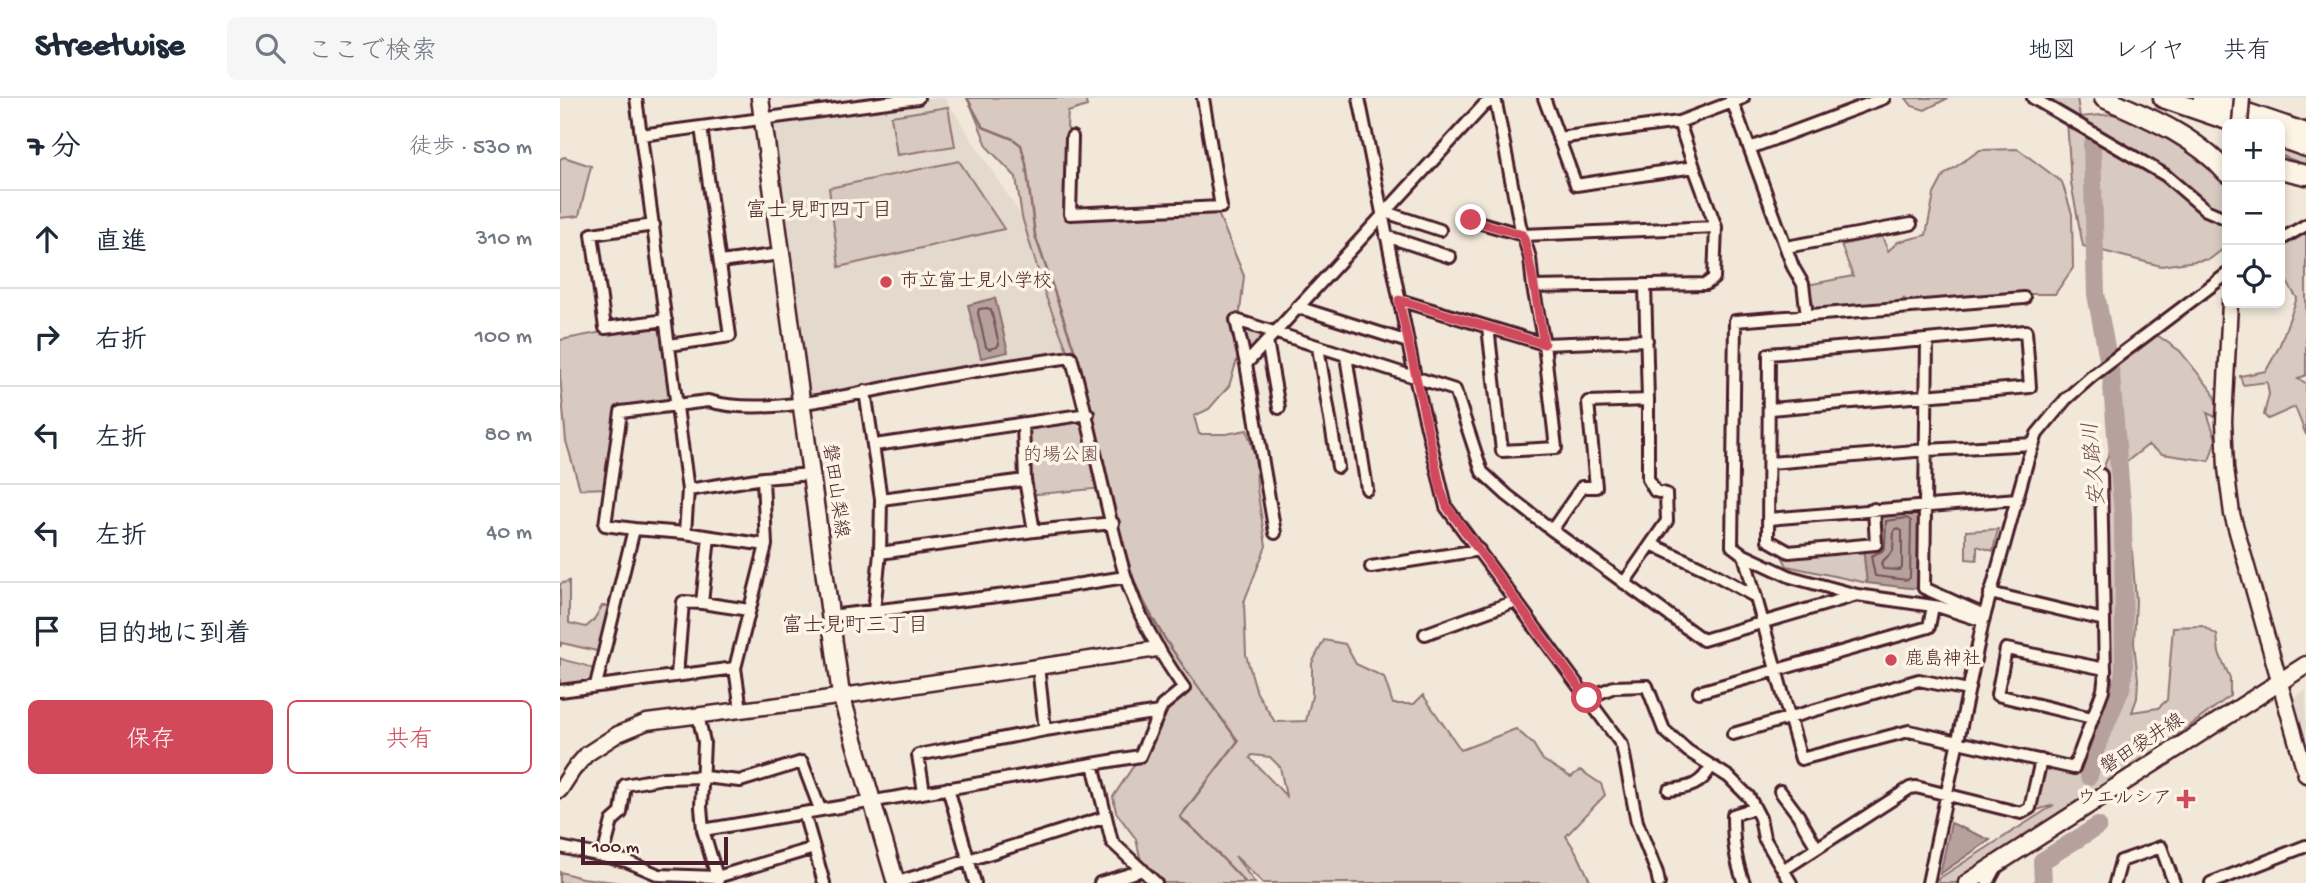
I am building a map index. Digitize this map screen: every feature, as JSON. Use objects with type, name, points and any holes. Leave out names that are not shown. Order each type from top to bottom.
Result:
[{"type":"highway","points":[[2104,98],[2155,120],[2203,149],[2222,167]]},
{"type":"highway","points":[[2163,98],[2225,119]]},
{"type":"highway","points":[[2203,98],[2306,133]]},
{"type":"highway","points":[[2285,140],[2306,147]]},
{"type":"highway","points":[[2203,149],[2222,148]]},
{"type":"highway","points":[[2285,170],[2306,175]]},
{"type":"main road","name":"磐田山梨線","points":[[760,98],[841,695],[896,883]]},
{"type":"main road","name":"磐田袋井線","points":[[1967,883],[2306,664]]},
{"type":"street","points":[[636,98],[688,490],[685,533]]},
{"type":"street","points":[[640,135],[762,119],[836,103],[918,98]]},
{"type":"street","points":[[1072,137],[1070,214],[1221,207],[1203,98]]},
{"type":"street","points":[[1359,98],[1415,377],[1447,507],[1622,745],[1637,822],[1659,883]]},
{"type":"street","points":[[1544,98],[1576,185],[1694,167]]},
{"type":"street","points":[[1750,148],[1884,98]]},
{"type":"street","points":[[2033,98],[2165,175],[2206,210],[2222,217]]},
{"type":"street","points":[[2240,119],[2242,98]]},
{"type":"street","points":[[1246,365],[1491,99],[1530,258],[1532,287],[1544,344],[1556,449],[1502,451],[1488,327]]},
{"type":"street","points":[[1558,138],[1679,122],[1736,99],[1750,148],[1793,267],[1803,284],[1807,316]]},
{"type":"street","points":[[1532,287],[1706,284],[1714,278],[1716,227],[1679,122]]},
{"type":"street","points":[[669,345],[730,336],[701,127]]},
{"type":"street","points":[[1383,214],[1440,230]]},
{"type":"street","points":[[1471,220],[1523,235],[1716,227]]},
{"type":"street","points":[[1786,247],[1912,223]]},
{"type":"street","points":[[654,225],[592,234],[605,328],[666,320]]},
{"type":"street","points":[[2285,237],[2306,225]]},
{"type":"street","points":[[1386,236],[1450,257]]},
{"type":"street","points":[[720,262],[781,254]]},
{"type":"street","points":[[1928,883],[1983,618],[2037,434],[2049,418],[2092,376],[2222,278]]},
{"type":"street","points":[[1624,583],[1667,521],[1668,509],[1666,495],[1655,491],[1648,479],[1645,285]]},
{"type":"street","points":[[1983,618],[1933,606],[1857,595],[1791,577],[1744,555],[1732,546],[1735,321],[2024,298]]},
{"type":"street","points":[[1399,300],[1544,344],[1647,340]]},
{"type":"street","points":[[1297,307],[1408,342]]},
{"type":"street","points":[[2230,308],[2224,421],[2232,514],[2306,775]]},
{"type":"street","points":[[1275,533],[1236,320],[1270,337],[1346,355],[1455,390],[1482,472],[1552,530],[1703,640],[1857,595]]},
{"type":"street","points":[[1769,409],[2030,387],[2026,331],[1769,354],[1768,540],[1789,552],[1876,544],[1874,509]]},
{"type":"street","points":[[1270,337],[1279,408]]},
{"type":"street","points":[[1927,340],[1924,588],[1983,618]]},
{"type":"street","points":[[1318,347],[1338,467]]},
{"type":"street","points":[[1346,355],[1367,489]]},
{"type":"street","points":[[703,830],[1140,756],[1162,706],[1184,688],[1157,649],[1125,577],[1071,357],[800,403],[762,407],[722,405],[708,401],[621,412],[605,525],[766,545]]},
{"type":"street","points":[[865,391],[881,499],[880,553],[874,611]]},
{"type":"street","points":[[1552,530],[1582,487],[1596,486],[1588,402],[1648,400]]},
{"type":"street","points":[[874,445],[1087,414]]},
{"type":"street","points":[[1023,425],[1025,480],[1034,531]]},
{"type":"street","points":[[1769,463],[2034,444]]},
{"type":"street","points":[[688,490],[763,478],[811,474]]},
{"type":"street","points":[[1744,555],[1801,759],[1909,731],[2074,768],[2103,690],[2105,669],[2101,475]]},
{"type":"street","points":[[741,710],[735,668],[766,545],[763,478]]},
{"type":"street","points":[[881,499],[1025,480]]},
{"type":"street","points":[[1768,519],[2017,499]]},
{"type":"street","points":[[880,553],[1034,531],[1113,523]]},
{"type":"street","points":[[596,685],[634,529]]},
{"type":"street","points":[[702,603],[709,537]]},
{"type":"street","points":[[1651,544],[1756,597]]},
{"type":"street","points":[[1371,567],[1479,550]]},
{"type":"street","points":[[830,616],[1031,592],[1125,577]]},
{"type":"street","points":[[1990,593],[2104,620]]},
{"type":"street","points":[[1425,634],[1516,601]]},
{"type":"street","points":[[677,675],[683,602],[749,610]]},
{"type":"street","points":[[1699,692],[1928,627],[1933,606]]},
{"type":"street","points":[[560,790],[573,769],[587,754],[618,734],[647,722],[1157,649]]},
{"type":"street","points":[[2092,718],[1997,695],[2006,649],[2105,669]]},
{"type":"street","points":[[1038,666],[1045,730]]},
{"type":"street","points":[[560,691],[735,668]]},
{"type":"street","points":[[1733,734],[1919,680],[1968,690]]},
{"type":"street","points":[[1587,698],[1614,687],[1647,687],[1664,730],[1688,751],[1729,777],[1749,796],[1760,818],[1764,838],[1791,883]]},
{"type":"street","points":[[923,792],[918,755],[1045,730],[1159,712]]},
{"type":"street","points":[[698,715],[704,742],[701,807],[703,830],[718,880]]},
{"type":"street","points":[[1783,870],[1910,788],[1916,787],[2021,813],[2030,808],[2040,760]]},
{"type":"street","points":[[603,856],[612,821],[621,813],[625,785],[663,778],[740,780],[802,762],[820,809]]},
{"type":"street","points":[[1093,764],[1112,842],[1156,883]]},
{"type":"street","points":[[1669,790],[1705,779],[1711,766]]},
{"type":"street","points":[[948,788],[975,883]]},
{"type":"street","points":[[1780,791],[1817,848]]},
{"type":"street","points":[[1744,883],[1733,846],[1733,815],[1755,808]]},
{"type":"street","points":[[804,813],[824,883]]},
{"type":"street","points":[[896,883],[1106,817]]},
{"type":"street","points":[[2211,883],[2306,846]]},
{"type":"street","points":[[560,847],[626,861],[659,879],[718,880],[814,848]]},
{"type":"street","points":[[2115,883],[2121,861],[2161,847],[2174,883]]},
{"type":"street","points":[[1988,883],[2000,862]]},
{"type":"street","points":[[1100,883],[1143,870]]},
{"type":"shaded area","points":[[918,98],[945,98],[1022,217],[1046,297],[1067,351],[800,403],[763,119]]},
{"type":"shaded area","points":[[2306,690],[2306,745],[2295,697]]},
{"type":"green space","name":"的場公園","points":[[968,98],[1085,98],[1087,106],[1068,112],[1067,127],[1072,137],[1070,214],[1218,213],[1244,276],[1239,321],[1274,333],[1245,360],[1241,347],[1229,386],[1209,409],[1194,416],[1199,434],[1226,434],[1247,430],[1256,460],[1257,489],[1266,546],[1244,602],[1246,655],[1257,693],[1275,722],[1306,721],[1312,696],[1312,663],[1324,640],[1345,644],[1356,664],[1384,677],[1393,704],[1414,704],[1423,695],[1461,750],[1516,729],[1533,744],[1543,760],[1571,777],[1580,770],[1601,784],[1605,795],[1566,836],[1591,883],[1263,883],[1235,856],[1255,883],[1157,883],[1143,870],[1136,839],[1116,812],[1113,797],[1140,756],[1163,707],[1183,688],[1125,577],[1104,488],[1028,495],[1023,425],[1091,410],[1046,297],[1022,217],[1016,177],[988,148]],"holes":[[[1252,755],[1270,757],[1280,767],[1286,796],[1250,758]]]},
{"type":"green space","points":[[1906,98],[1948,98],[1925,110],[1912,106]]},
{"type":"green space","points":[[2041,98],[2077,98],[2080,117],[2112,114],[2165,127],[2222,175],[2222,250],[2210,259],[2161,266],[2083,246],[2071,183],[2067,119],[2078,117]]},
{"type":"green space","points":[[948,107],[955,146],[897,155],[891,116]]},
{"type":"green space","points":[[2285,146],[2306,153],[2306,165],[2285,157]]},
{"type":"green space","points":[[2018,149],[2062,182],[2072,214],[2073,268],[2055,294],[2017,294],[1909,305],[1903,297],[1907,305],[1806,312],[1807,285],[1853,276],[1841,245],[1882,236],[1888,251],[1898,242],[1926,235],[1934,194],[1944,175],[1980,150]]},
{"type":"green space","points":[[564,157],[591,166],[579,216],[560,218],[560,159]]},
{"type":"green space","points":[[959,161],[1004,229],[839,267],[829,188]]},
{"type":"green space","points":[[2306,225],[2306,375],[2298,379],[2306,383],[2306,435],[2295,407],[2268,419],[2264,415],[2269,394],[2267,382],[2243,385],[2240,376],[2266,371],[2279,347],[2297,298],[2285,279],[2285,237]]},
{"type":"green space","points":[[666,320],[677,404],[621,412],[610,488],[580,489],[566,441],[560,376],[560,340]]},
{"type":"green space","points":[[2151,331],[2180,351],[2212,391],[2224,421],[2207,413],[2216,439],[2209,461],[2162,454],[2148,445],[2125,463],[2136,601],[2134,643],[2138,679],[2137,698],[2132,712],[2158,708],[2167,700],[2173,627],[2202,626],[2217,635],[2219,653],[2230,678],[2230,696],[2058,824],[1967,883],[1939,883],[1938,879],[2054,805],[2033,811],[2041,760],[2076,775],[2083,765],[2113,684],[2105,642],[2101,475],[2122,418],[2113,405],[2117,358]]},
{"type":"green space","points":[[1998,529],[1993,551],[1977,546],[1977,560],[1966,559],[1966,531]]},
{"type":"green space","points":[[1863,545],[1867,583],[1787,566],[1782,556]]},
{"type":"green space","points":[[569,581],[569,623],[586,627],[602,606],[608,606],[611,611],[601,652],[562,643],[560,647],[560,584]]},
{"type":"green space","points":[[560,658],[591,668],[597,677],[596,685],[560,690]]},
{"type":"green space","points":[[560,872],[582,878],[623,883],[560,883]]},
{"type":"water","points":[[995,298],[1008,352],[981,358],[968,305]]},
{"type":"water","points":[[1883,513],[1918,513],[1918,589],[1867,583],[1863,547],[1879,545],[1878,518]]},
{"type":"water","points":[[1951,823],[1990,840],[1940,874]]},
{"type":"waterway","points":[[967,98],[983,127],[1021,145],[1035,235],[1081,370],[1119,532]]},
{"type":"waterway","name":"安久路川","points":[[2089,776],[2095,751],[2122,686],[2124,668],[2123,516],[2111,375],[2096,294],[2092,145]]},
{"type":"waterway","points":[[1125,556],[1134,581],[1159,630],[1238,741],[1180,817],[1246,883]]},
{"type":"waterway","name":"安久路川","points":[[2043,883],[2042,861],[2098,826]]},
{"type":"place","name":"市立富士見小学校","points":[[886,282]]},
{"type":"place","name":"鹿島神社","points":[[1891,660]]},
{"type":"place","name":"ウエルシア","points":[[2186,799]]},
{"type":"district","name":"富士見町四丁目","points":[[819,212]]},
{"type":"district","name":"富士見町三丁目","points":[[855,627]]},
{"type":"route","points":[[1471,220],[1523,235],[1530,258],[1532,287],[1544,344],[1399,300],[1441,490],[1447,507],[1587,698]]}]
